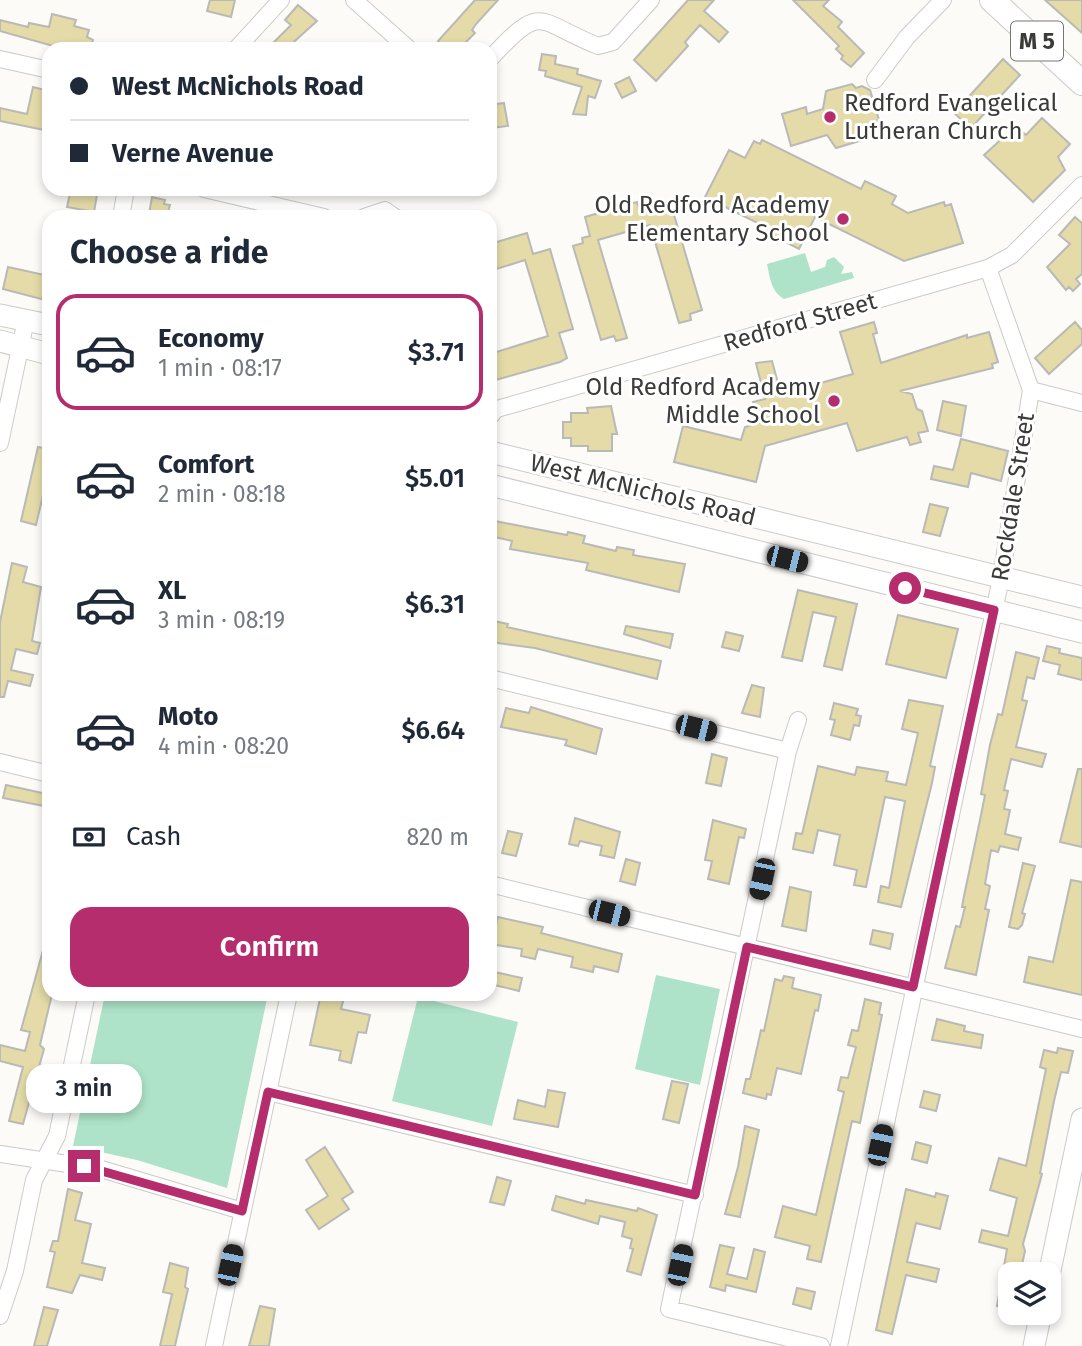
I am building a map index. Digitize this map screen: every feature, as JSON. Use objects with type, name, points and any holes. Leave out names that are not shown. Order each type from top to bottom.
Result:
[{"type":"main road","name":"M 5","points":[[992,0],[1082,83]]},
{"type":"main road","points":[[0,315],[42,323]]},
{"type":"main road","points":[[10,344],[42,352]]},
{"type":"main road","name":"West McNichols Road","points":[[497,453],[1082,597]]},
{"type":"main road","points":[[551,501],[559,469]]},
{"type":"main road","name":"West McNichols Road","points":[[497,487],[1082,632]]},
{"type":"main road","points":[[953,600],[962,587],[962,568]]},
{"type":"main road","points":[[1052,1262],[1082,1119]]},
{"type":"main road","points":[[1034,1346],[1038,1325]]},
{"type":"street","points":[[242,42],[281,0]]},
{"type":"street","points":[[354,0],[401,42]]},
{"type":"street","points":[[497,52],[521,27],[542,21],[555,23],[598,46],[605,46],[613,42],[651,0]]},
{"type":"street","points":[[876,80],[907,37],[943,0]]},
{"type":"street","points":[[0,59],[42,68]]},
{"type":"street","name":"Redford Street","points":[[497,409],[988,268],[1012,255],[1082,185]]},
{"type":"street","points":[[234,196],[294,210]]},
{"type":"street","name":"Rockdale Street","points":[[839,1346],[1001,578],[1031,390],[988,268]]},
{"type":"street","points":[[0,443],[10,344],[26,320]]},
{"type":"street","points":[[1031,390],[1082,403]]},
{"type":"street","points":[[497,680],[788,751]]},
{"type":"street","points":[[798,720],[788,751],[669,1309],[821,1346]]},
{"type":"street","points":[[0,762],[42,772]]},
{"type":"street","points":[[497,886],[1082,1029]]},
{"type":"street","points":[[0,1316],[15,1271],[34,1180],[57,1136],[86,1001]]},
{"type":"street","points":[[214,1346],[288,1001]]},
{"type":"street","points":[[268,1092],[695,1195]]},
{"type":"street","points":[[0,1154],[101,1169],[242,1211]]},
{"type":"green space","points":[[805,253],[811,272],[825,267],[827,260],[834,257],[844,267],[841,274],[852,272],[854,278],[784,299],[774,288],[767,264]]},
{"type":"green space","points":[[656,975],[720,989],[700,1085],[635,1069]]},
{"type":"green space","points":[[104,1001],[267,1001],[227,1188],[137,1160],[73,1146]]},
{"type":"green space","points":[[417,1001],[434,1001],[518,1022],[492,1126],[392,1101]]},
{"type":"building","points":[[210,0],[235,0],[231,17],[207,11]]},
{"type":"building","points":[[475,0],[498,0],[476,24],[472,30],[475,33],[466,42],[438,41]]},
{"type":"building","points":[[688,0],[714,0],[704,11],[728,32],[719,42],[700,25],[685,42],[688,46],[656,81],[634,60]]},
{"type":"building","points":[[793,0],[829,0],[823,6],[842,22],[838,27],[864,53],[851,67],[841,59],[843,56],[836,49],[839,46]]},
{"type":"building","points":[[1045,0],[1082,0],[1082,33]]},
{"type":"building","points":[[298,5],[317,21],[294,42],[274,42],[291,25],[285,20]]},
{"type":"building","points":[[52,14],[76,20],[74,26],[89,30],[87,37],[93,40],[42,43],[0,31],[0,20],[28,27],[29,23],[49,27]]},
{"type":"building","points":[[542,54],[556,56],[555,64],[578,69],[577,74],[601,81],[595,98],[588,96],[586,115],[573,114],[582,87],[545,76],[546,71],[539,70]]},
{"type":"building","points":[[1003,59],[1020,75],[971,128],[954,113]]},
{"type":"building","points":[[629,77],[636,91],[622,98],[615,84]]},
{"type":"building","name":"Redford Evangelical Lutheran Church","points":[[852,84],[856,88],[862,86],[870,90],[879,120],[874,122],[873,137],[836,148],[827,135],[791,146],[782,114],[806,107],[807,114],[823,109],[826,91]]},
{"type":"building","points":[[33,87],[42,89],[42,130],[0,121],[0,108],[27,114]]},
{"type":"building","points":[[504,103],[508,126],[497,127],[497,104]]},
{"type":"building","points":[[1042,118],[1070,144],[1058,157],[1065,170],[1033,202],[984,155],[1007,134],[1012,138],[1020,130],[1026,135]]},
{"type":"building","points":[[762,140],[861,189],[865,181],[896,196],[892,204],[908,213],[944,202],[945,206],[951,204],[963,243],[904,261],[815,217],[799,249],[764,231],[766,227],[705,197],[729,150],[745,158],[754,141],[760,144]]},
{"type":"building","points":[[69,196],[97,196],[94,210],[67,207]]},
{"type":"building","points":[[152,197],[165,200],[164,204],[170,205],[168,210],[150,210]]},
{"type":"building","points":[[637,202],[641,214],[672,208],[702,310],[690,314],[691,320],[679,323],[650,225],[598,240],[627,338],[616,341],[614,336],[601,340],[573,246],[583,243],[582,238],[590,236],[585,217]]},
{"type":"building","points":[[1075,217],[1082,223],[1082,274],[1076,279],[1080,284],[1073,291],[1069,287],[1066,290],[1047,267],[1070,244],[1059,235]]},
{"type":"building","points":[[527,233],[533,254],[550,249],[573,329],[559,333],[567,358],[497,380],[497,352],[548,336],[525,260],[497,269],[497,242]]},
{"type":"building","points":[[8,267],[42,274],[42,299],[3,289]]},
{"type":"building","points":[[874,322],[877,333],[873,334],[881,363],[967,335],[967,338],[989,332],[998,362],[992,364],[993,368],[900,391],[912,394],[917,409],[922,411],[928,431],[918,433],[921,442],[910,445],[907,437],[857,451],[847,423],[765,446],[756,482],[674,462],[683,426],[741,440],[745,427],[759,423],[753,402],[765,399],[756,363],[772,361],[781,394],[853,374],[840,332]]},
{"type":"building","points":[[1075,322],[1082,330],[1082,344],[1049,374],[1035,358]]},
{"type":"building","points":[[943,401],[966,406],[961,436],[937,430]]},
{"type":"building","points":[[611,406],[617,434],[612,434],[612,451],[588,451],[588,446],[571,446],[571,438],[563,438],[563,422],[571,422],[571,413],[588,413],[587,408]]},
{"type":"building","points":[[961,439],[1008,451],[1001,481],[971,473],[968,487],[931,479],[934,466],[953,470]]},
{"type":"building","points":[[38,447],[42,448],[42,500],[36,525],[21,521]]},
{"type":"building","points":[[930,504],[948,508],[940,536],[923,532]]},
{"type":"building","points":[[497,521],[567,535],[568,532],[585,536],[583,543],[616,551],[617,547],[634,550],[633,555],[685,564],[679,592],[586,570],[588,563],[510,549],[512,541],[497,538]]},
{"type":"building","points":[[12,563],[27,567],[23,582],[41,587],[32,641],[40,643],[37,654],[16,649],[11,670],[33,675],[30,686],[8,681],[4,697],[0,697],[0,622]]},
{"type":"building","points":[[798,590],[857,604],[842,670],[824,666],[836,617],[813,612],[802,661],[782,657]]},
{"type":"building","points":[[898,615],[958,629],[946,678],[886,664]]},
{"type":"building","points":[[497,622],[508,624],[507,627],[661,661],[657,679],[535,648],[497,643]]},
{"type":"building","points":[[626,626],[673,634],[670,648],[624,634]]},
{"type":"building","points":[[726,632],[743,636],[739,651],[722,647]]},
{"type":"building","points":[[1047,646],[1060,649],[1059,653],[1082,658],[1082,680],[1058,674],[1060,665],[1043,661]]},
{"type":"building","points":[[1016,652],[1039,658],[1034,679],[1027,677],[1022,700],[1027,701],[1016,747],[1046,754],[1042,767],[1011,759],[1004,790],[1008,791],[1004,809],[1010,810],[1005,834],[1021,838],[1018,850],[1000,846],[998,852],[991,850],[985,884],[990,886],[985,909],[989,910],[976,975],[945,968],[956,926],[960,927],[965,907],[962,907],[985,795],[981,794],[990,745],[998,714],[1002,715]]},
{"type":"building","points":[[752,685],[764,688],[760,717],[742,713]]},
{"type":"building","points":[[909,700],[943,706],[930,766],[935,767],[932,783],[901,907],[878,902],[881,886],[889,888],[905,801],[885,797],[866,887],[854,885],[857,870],[834,865],[840,835],[818,830],[813,853],[793,849],[796,833],[802,834],[818,766],[855,775],[857,767],[888,772],[886,781],[906,785],[918,733],[902,729]]},
{"type":"building","points":[[834,703],[858,709],[856,715],[861,716],[859,726],[854,725],[850,740],[831,735],[835,720],[830,719]]},
{"type":"building","points":[[531,707],[602,729],[596,754],[565,745],[567,740],[501,727],[506,708],[529,713]]},
{"type":"building","points":[[712,754],[727,758],[721,786],[706,783]]},
{"type":"building","points":[[1078,769],[1082,769],[1082,847],[1060,842]]},
{"type":"building","points":[[6,785],[42,793],[42,806],[3,798]]},
{"type":"building","points":[[575,818],[620,832],[614,858],[600,855],[602,846],[580,841],[578,846],[569,844]]},
{"type":"building","points":[[713,820],[746,829],[744,838],[739,837],[729,884],[708,879],[712,861],[705,860]]},
{"type":"building","points":[[508,831],[522,834],[516,856],[502,853]]},
{"type":"building","points":[[626,859],[640,863],[635,885],[620,881]]},
{"type":"building","points":[[1023,863],[1035,866],[1022,913],[1025,914],[1018,929],[1009,927]]},
{"type":"building","points":[[1071,880],[1082,882],[1082,995],[1024,982],[1029,957],[1053,962]]},
{"type":"building","points":[[790,887],[811,892],[806,931],[782,926]]},
{"type":"building","points":[[498,917],[543,927],[541,933],[622,954],[618,972],[594,966],[593,972],[571,967],[573,957],[538,949],[535,959],[521,956],[522,949],[497,945]]},
{"type":"building","points":[[873,930],[893,934],[890,949],[870,944]]},
{"type":"building","points":[[42,954],[42,1001],[50,1001],[40,1045],[44,1049],[23,1124],[9,1121],[23,1067],[0,1061],[0,1045],[25,1051],[30,1032],[21,1030]]},
{"type":"building","points":[[497,973],[522,978],[519,991],[497,986]]},
{"type":"building","points":[[784,976],[794,978],[792,988],[821,995],[818,1011],[815,1010],[801,1074],[777,1068],[771,1095],[767,1094],[766,1099],[743,1093],[746,1079],[750,1079],[761,1030],[764,1031],[775,979],[782,981]]},
{"type":"building","points":[[865,999],[881,1003],[879,1014],[882,1015],[860,1123],[852,1121],[821,1262],[807,1259],[810,1246],[775,1237],[783,1206],[816,1215],[844,1092],[838,1090],[841,1077],[848,1078],[856,1047],[848,1045],[852,1030],[858,1031]]},
{"type":"building","points":[[319,1001],[343,1001],[341,1009],[370,1015],[366,1033],[358,1032],[351,1063],[339,1060],[341,1051],[310,1045]]},
{"type":"building","points":[[937,1019],[965,1026],[964,1031],[983,1035],[981,1048],[932,1040]]},
{"type":"building","points":[[1058,1048],[1073,1051],[1068,1073],[1061,1072],[1054,1101],[1040,1173],[1042,1174],[1023,1244],[1025,1251],[1023,1262],[1005,1262],[1007,1249],[979,1242],[982,1230],[1008,1236],[1017,1198],[990,1190],[999,1158],[1026,1166],[1046,1069],[1040,1067],[1044,1050],[1057,1053]]},
{"type":"building","points":[[672,1081],[688,1084],[679,1123],[663,1119]]},
{"type":"building","points":[[548,1090],[565,1093],[558,1127],[514,1119],[518,1100],[545,1107]]},
{"type":"building","points":[[924,1091],[940,1095],[936,1111],[920,1107]]},
{"type":"building","points":[[745,1126],[759,1130],[740,1217],[725,1214],[738,1167]]},
{"type":"building","points":[[916,1142],[931,1146],[927,1163],[912,1159]]},
{"type":"building","points":[[325,1147],[353,1192],[342,1199],[349,1209],[319,1229],[306,1210],[328,1196],[306,1160]]},
{"type":"building","points":[[497,1177],[511,1181],[504,1205],[490,1202]]},
{"type":"building","points":[[68,1189],[82,1193],[75,1220],[91,1224],[82,1263],[105,1268],[102,1280],[80,1275],[72,1293],[47,1287],[55,1252],[50,1251],[53,1241],[58,1241]]},
{"type":"building","points":[[906,1189],[935,1197],[936,1193],[948,1196],[940,1229],[916,1223],[907,1262],[939,1269],[936,1282],[906,1275],[892,1334],[876,1330]]},
{"type":"building","points":[[556,1196],[585,1204],[586,1200],[637,1211],[638,1208],[657,1215],[641,1275],[627,1271],[633,1249],[630,1248],[632,1239],[622,1236],[625,1222],[600,1216],[598,1224],[552,1210]]},
{"type":"building","points":[[720,1245],[734,1248],[727,1274],[747,1279],[754,1249],[765,1252],[756,1292],[726,1285],[725,1291],[710,1287]]},
{"type":"building","points":[[170,1263],[188,1268],[185,1287],[188,1289],[175,1346],[160,1346],[172,1294],[163,1292]]},
{"type":"building","points":[[797,1288],[815,1292],[811,1309],[793,1304]]},
{"type":"building","points":[[260,1306],[275,1309],[269,1346],[249,1346]]},
{"type":"building","points":[[44,1307],[58,1310],[47,1346],[34,1346]]},
{"type":"place","name":"Redford Evangelical Lutheran Church","points":[[830,117]]},
{"type":"place","name":"Old Redford Academy Elementary School","points":[[843,219]]},
{"type":"place","name":"Old Redford Academy Middle School","points":[[834,401]]},
{"type":"route","points":[[84,1166],[242,1211],[268,1092],[486,1147],[695,1195],[747,947],[913,987],[994,610],[905,588]]}]
